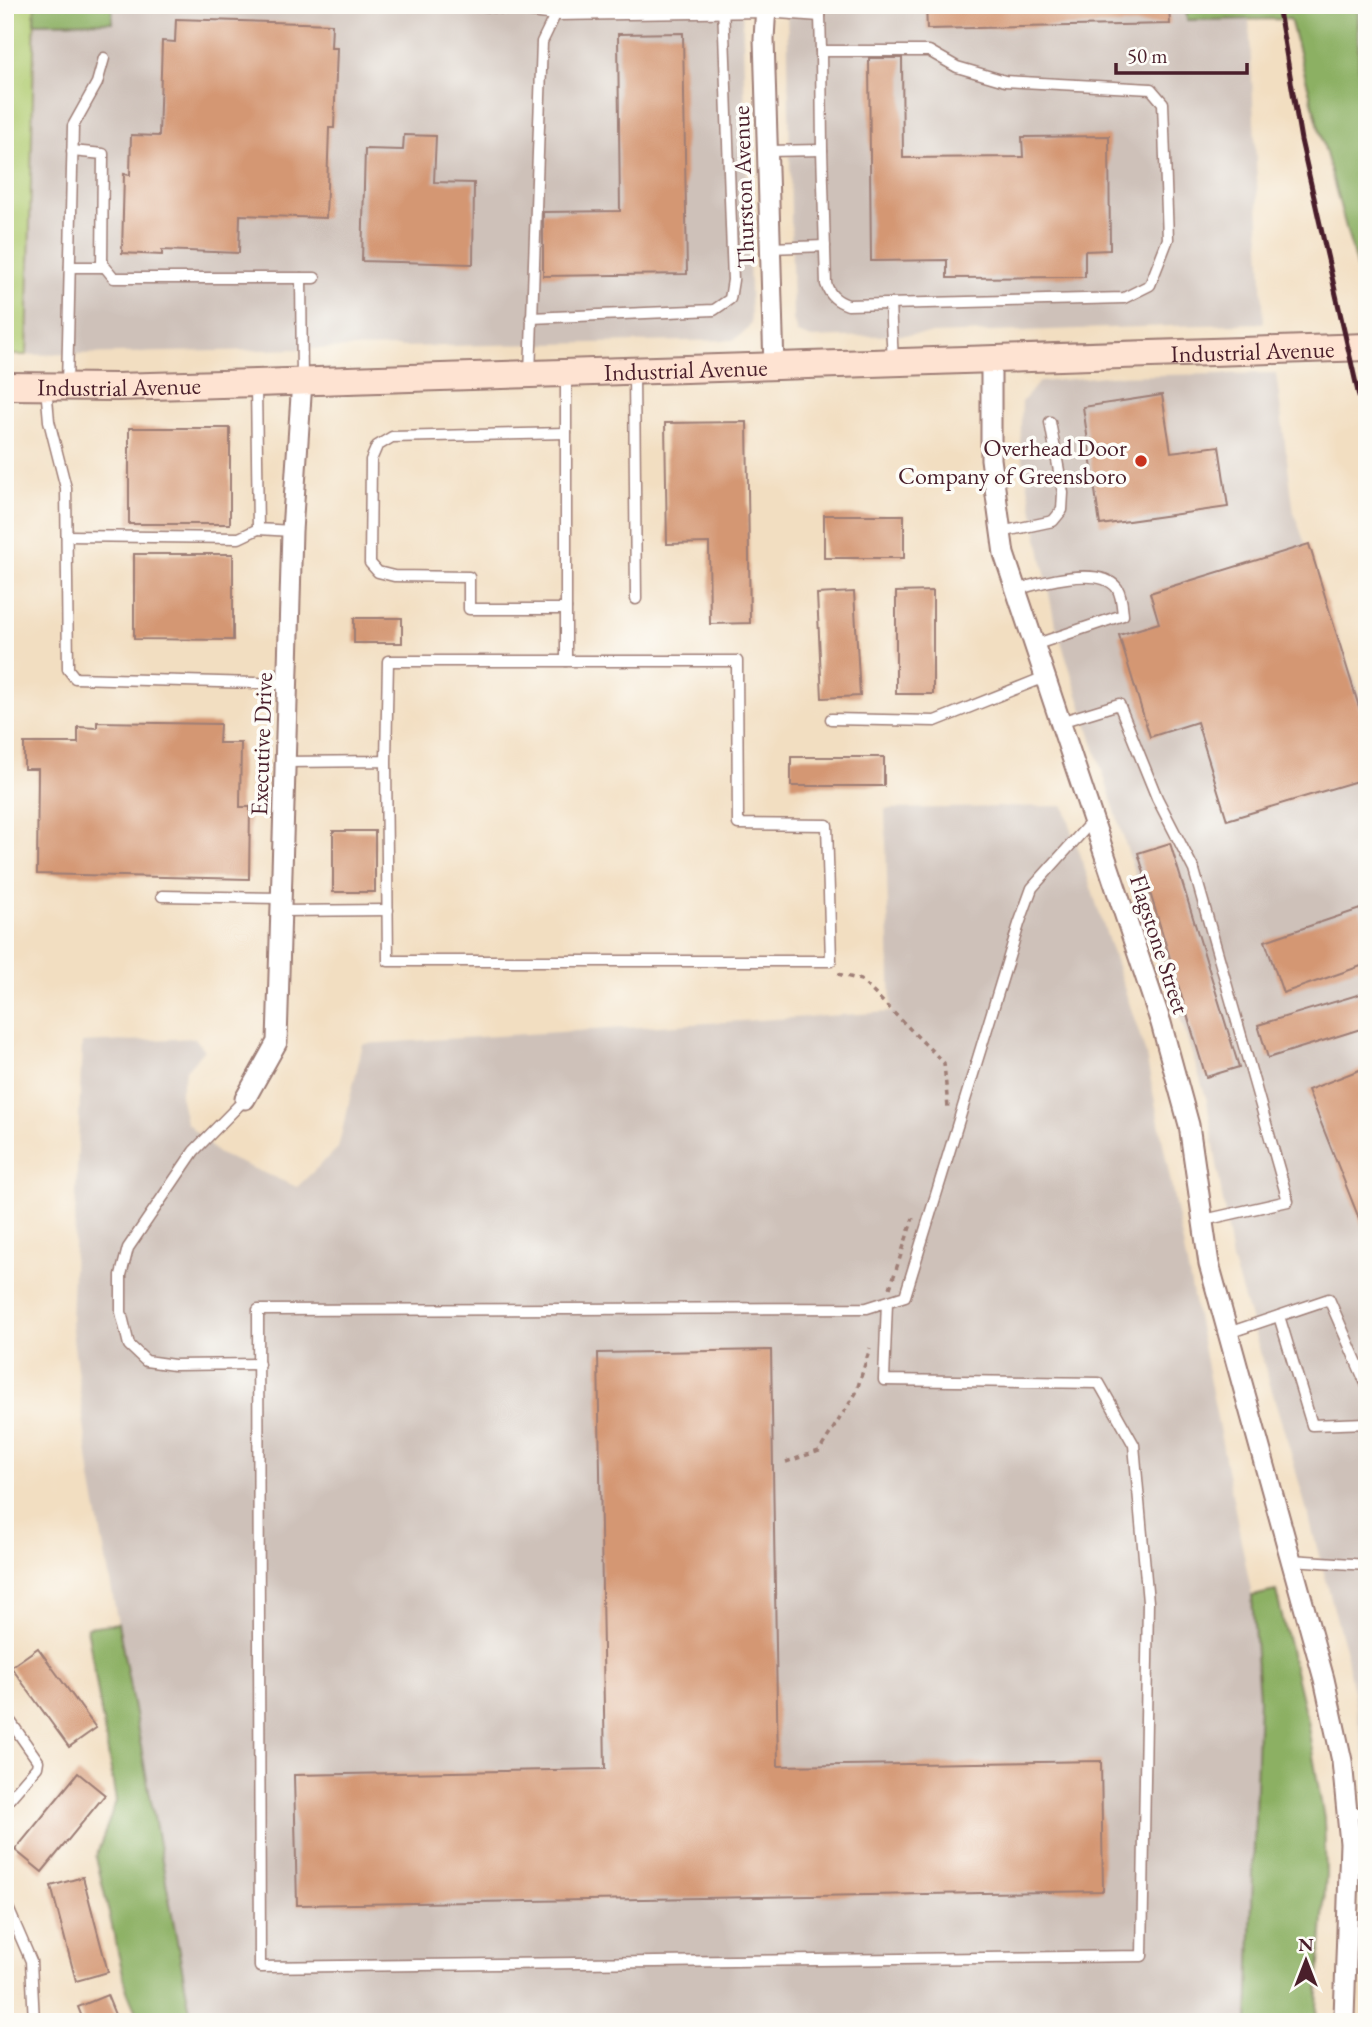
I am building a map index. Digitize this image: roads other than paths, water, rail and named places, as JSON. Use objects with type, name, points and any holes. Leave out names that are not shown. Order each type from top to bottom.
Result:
[{"type":"main road","name":"Industrial Avenue","points":[[5,386],[257,383],[1367,347]]},
{"type":"street","name":"Thurston Avenue","points":[[765,9],[774,367]]},
{"type":"street","name":"Flagstone Street","points":[[991,360],[991,459],[1004,554],[1161,1023],[1186,1112],[1209,1264],[1324,1679],[1342,1761],[1357,1813],[1350,1843],[1344,2017],[1346,2022]]},
{"type":"street","name":"Executive Drive","points":[[245,1099],[277,1042],[292,531],[302,381]]},
{"type":"lane","points":[[479,5],[555,15],[616,10],[820,11],[826,284],[830,293],[840,302],[848,305],[1124,298],[1150,285],[1168,239],[1163,103],[1151,89],[1004,81],[957,67],[929,51],[821,51]]},
{"type":"lane","points":[[531,318],[714,310],[730,299],[733,280],[723,9]]},
{"type":"lane","points":[[530,374],[542,42],[555,15]]},
{"type":"lane","points":[[104,58],[97,83],[73,126],[70,267],[56,386],[49,421],[66,488],[68,669],[75,678],[287,684]]},
{"type":"lane","points":[[767,151],[822,150]]},
{"type":"lane","points":[[72,151],[103,154],[102,267]]},
{"type":"lane","points":[[769,248],[825,246]]},
{"type":"lane","points":[[70,267],[105,267],[114,278],[315,278]]},
{"type":"lane","points":[[301,278],[302,381]]},
{"type":"lane","points":[[890,304],[894,362]]},
{"type":"lane","points":[[634,371],[636,599]]},
{"type":"lane","points":[[566,373],[566,661]]},
{"type":"lane","points":[[257,383],[258,529]]},
{"type":"lane","points":[[1001,532],[1053,521],[1062,510],[1063,493],[1050,422]]},
{"type":"lane","points":[[566,433],[392,436],[377,446],[371,460],[370,563],[378,572],[394,576],[470,577],[470,609],[566,609]]},
{"type":"lane","points":[[67,536],[239,538],[258,529],[292,531]]},
{"type":"lane","points":[[1016,590],[1056,578],[1098,578],[1116,587],[1121,598],[1123,615],[1034,645]]},
{"type":"lane","points":[[388,661],[737,661],[738,824],[827,825],[831,961],[388,961],[386,761],[388,661]]},
{"type":"lane","points":[[831,719],[934,721],[1045,677]]},
{"type":"lane","points":[[1060,722],[1119,704],[1157,798],[1194,870],[1288,1201],[1204,1220]]},
{"type":"lane","points":[[285,762],[386,761]]},
{"type":"lane","points":[[888,1296],[884,1380],[1099,1383],[1133,1445],[1149,1602],[1142,1956],[260,1967],[258,1310],[867,1308],[888,1296],[905,1296],[1032,888],[1093,819]]},
{"type":"lane","points":[[162,895],[281,905],[388,909]]},
{"type":"lane","points":[[245,1099],[194,1151],[128,1248],[121,1275],[121,1312],[129,1345],[146,1362],[174,1365],[259,1364]]},
{"type":"lane","points":[[1228,1334],[1329,1299],[1367,1386]]},
{"type":"lane","points":[[1279,1316],[1312,1424],[1367,1423]]},
{"type":"lane","points":[[1289,1553],[1367,1565]]},
{"type":"lane","points":[[5,1719],[10,1721],[38,1761],[37,1767],[5,1804]]},
{"type":"lane","points":[[5,1901],[31,1962],[34,2022]]},
{"type":"railway","points":[[1278,5],[1301,140],[1367,432]]},
{"type":"place","name":"Overhead Door Company of Greensboro","points":[[1141,461]]}]
